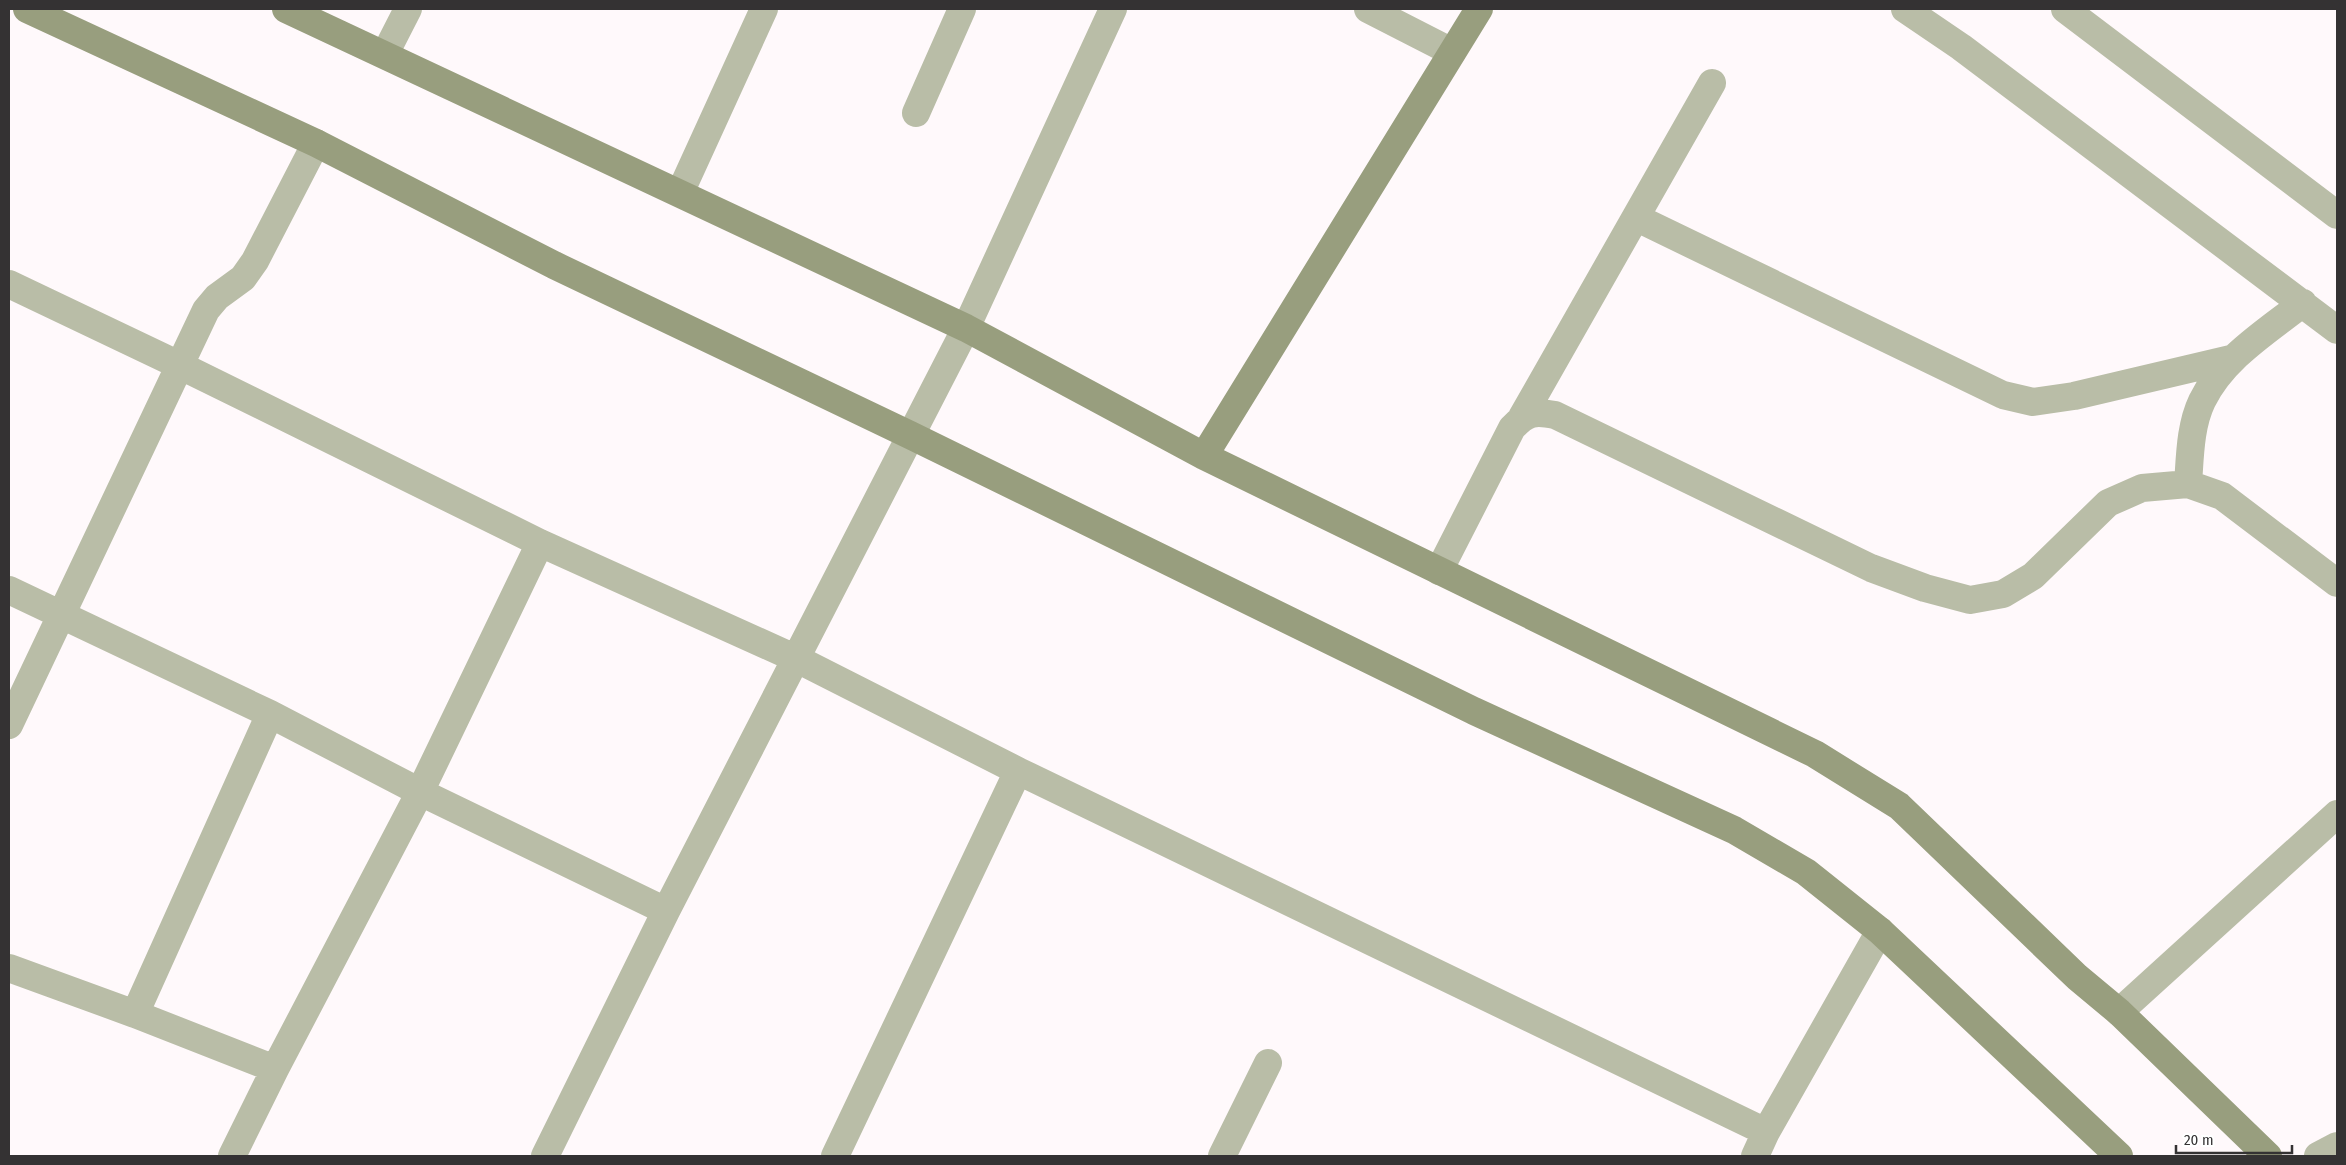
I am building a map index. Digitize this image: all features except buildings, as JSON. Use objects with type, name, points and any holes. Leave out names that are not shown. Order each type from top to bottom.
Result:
[{"type":"street","points":[[27,9],[316,142],[554,265],[910,435],[1474,711],[1734,830],[1806,872],[1880,931],[2119,1156]]},
{"type":"street","points":[[286,9],[966,328],[1204,456],[1815,754],[1899,806],[2076,977],[2119,1012],[2268,1156]]},
{"type":"street","points":[[385,54],[408,9]]},
{"type":"street","points":[[680,193],[764,9]]},
{"type":"street","points":[[916,113],[962,9]]},
{"type":"street","points":[[545,1156],[666,912],[966,328],[1113,9]]},
{"type":"street","points":[[1368,9],[1452,52]]},
{"type":"street","points":[[1204,456],[1479,9]]},
{"type":"street","points":[[1905,9],[1961,47],[2337,330]]},
{"type":"street","points":[[2065,9],[2337,215]]},
{"type":"street","points":[[1439,571],[1512,428],[1522,417],[1637,218],[1712,83]]},
{"type":"street","points":[[9,725],[206,310],[217,297],[243,278],[255,261],[316,142]]},
{"type":"street","points":[[1637,218],[2003,395],[2033,402],[2074,396],[2231,359]]},
{"type":"street","points":[[9,284],[540,542],[797,659],[1018,771],[1766,1132]]},
{"type":"street","points":[[2188,484],[2192,440],[2202,401],[2231,359],[2303,303]]},
{"type":"street","points":[[1522,417],[1538,412],[1556,415],[1871,568],[1925,588],[1970,600],[2003,594],[2033,576],[2108,503],[2142,488],[2188,484],[2222,496],[2337,583]]},
{"type":"street","points":[[232,1156],[274,1069],[420,792],[540,542]]},
{"type":"street","points":[[9,590],[270,714],[420,792],[666,912]]},
{"type":"street","points":[[135,1014],[270,714]]},
{"type":"street","points":[[835,1156],[1018,771]]},
{"type":"street","points":[[2119,1012],[2337,814]]},
{"type":"street","points":[[1755,1156],[1766,1132],[1880,931]]},
{"type":"street","points":[[9,968],[135,1014],[274,1069]]},
{"type":"street","points":[[1222,1156],[1268,1063]]},
{"type":"street","points":[[2318,1156],[2337,1146]]}]
